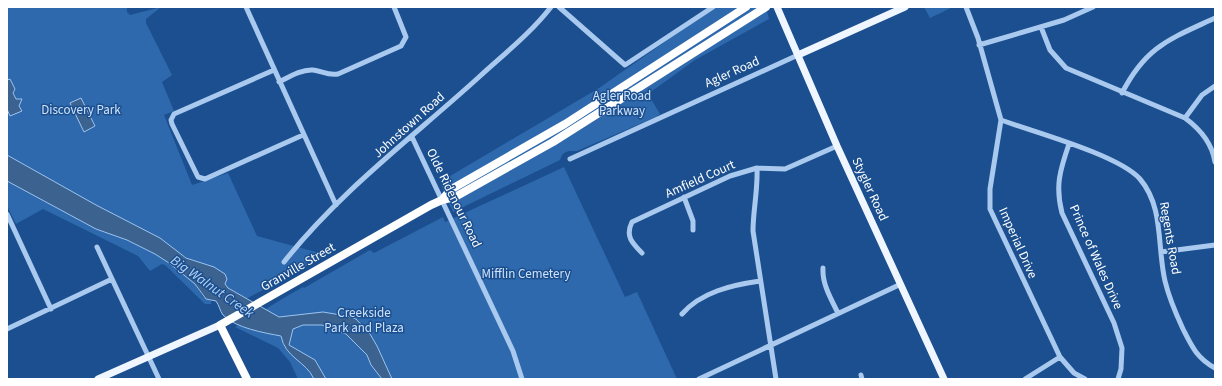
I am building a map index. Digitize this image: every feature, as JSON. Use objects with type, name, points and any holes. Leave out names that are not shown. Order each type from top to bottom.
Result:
[{"type":"highway","points":[[442,200],[450,190],[565,124],[746,7]]},
{"type":"highway","points":[[442,200],[455,197],[553,142],[766,7]]},
{"type":"highway","name":"Granville Street","points":[[222,324],[442,200]]},
{"type":"highway","points":[[222,324],[247,379]]},
{"type":"main road","name":"Stygler Road","points":[[777,7],[836,146],[944,379]]},
{"type":"main road","name":"Agler Road","points":[[798,55],[905,7]]},
{"type":"main road","name":"Granville Street","points":[[98,379],[222,324]]},
{"type":"street","points":[[246,7],[336,205]]},
{"type":"street","points":[[279,82],[307,70],[318,71],[329,75],[338,74],[401,46],[406,37],[394,7]]},
{"type":"street","name":"Johnstown Road","points":[[284,262],[306,236],[336,205],[523,38],[551,7]]},
{"type":"street","points":[[559,7],[625,65],[713,7]]},
{"type":"street","name":"Imperial Drive","points":[[966,7],[1001,120],[990,189],[990,209],[1060,357],[1074,373],[1085,379]]},
{"type":"street","points":[[979,45],[1064,20],[1093,7]]},
{"type":"street","points":[[1122,93],[1130,77],[1148,54],[1168,40],[1215,18]]},
{"type":"street","points":[[1041,27],[1050,50],[1066,68],[1184,118],[1196,127],[1208,141],[1215,162]]},
{"type":"street","name":"Agler Road","points":[[570,159],[798,55]]},
{"type":"street","points":[[274,70],[176,113],[172,116],[172,124],[195,173],[201,178],[213,176],[303,135]]},
{"type":"street","points":[[1184,118],[1202,95],[1215,86]]},
{"type":"street","name":"Regents Road","points":[[1001,120],[1114,160],[1140,178],[1152,197],[1156,212],[1165,281],[1178,317],[1199,358],[1215,368]]},
{"type":"street","name":"Olde Ridenour Road","points":[[412,137],[514,351],[522,379]]},
{"type":"street","name":"Prince of Wales Drive","points":[[1069,144],[1058,180],[1058,198],[1062,213],[1114,323],[1122,348],[1121,369],[1118,379]]},
{"type":"street","name":"Amfield Court","points":[[642,253],[629,237],[628,230],[632,222],[730,176],[757,168],[785,168],[836,146]]},
{"type":"street","points":[[757,168],[758,186],[753,212],[753,231],[776,379]]},
{"type":"street","points":[[684,197],[693,221],[693,230]]},
{"type":"street","points":[[7,214],[51,308]]},
{"type":"street","points":[[1161,252],[1215,245]]},
{"type":"street","points":[[97,247],[159,379]]},
{"type":"street","points":[[823,268],[822,277],[838,313]]},
{"type":"street","points":[[7,329],[112,279]]},
{"type":"street","points":[[682,314],[694,302],[719,290],[760,281]]},
{"type":"street","points":[[699,379],[901,284]]},
{"type":"street","points":[[1025,379],[1060,357]]},
{"type":"green space","name":"Discovery Park","points":[[7,7],[127,7],[127,12],[130,15],[161,7],[146,19],[146,23],[172,75],[162,82],[174,111],[164,115],[192,185],[228,173],[257,236],[327,255],[246,299],[228,288],[191,260],[7,155]]},
{"type":"green space","name":"Agler Road Parkway","points":[[715,7],[766,7],[769,19],[695,60],[648,94],[660,114],[656,117],[577,151],[566,152],[560,160],[453,212],[440,182],[599,88]]},
{"type":"green space","points":[[924,7],[953,7],[930,18]]},
{"type":"green space","name":"Mifflin Cemetery","points":[[564,167],[625,297],[637,292],[677,379],[298,379],[290,362],[278,348],[235,327],[370,250],[374,253],[443,217],[445,222]]},
{"type":"green space","points":[[7,181],[96,229],[127,240],[155,254],[195,284],[203,297],[211,301],[211,304],[205,304],[165,265],[162,264],[150,271],[138,256],[43,209],[16,224],[7,206]]},
{"type":"water","points":[[10,79],[15,89],[13,93],[16,99],[22,99],[19,106],[22,111],[10,116],[7,109],[7,80]]},
{"type":"water","points":[[81,98],[95,126],[84,132],[70,103]]},
{"type":"water","name":"Big Walnut Creek","points":[[7,155],[96,205],[160,238],[186,258],[214,267],[225,274],[227,279],[225,284],[228,288],[279,317],[323,312],[356,319],[370,334],[392,379],[382,379],[371,365],[367,355],[346,334],[322,325],[303,325],[293,329],[289,345],[315,360],[326,379],[314,379],[306,368],[291,355],[283,343],[281,336],[242,327],[228,320],[223,315],[216,301],[206,299],[195,284],[169,263],[127,240],[96,229],[7,181]]},
{"type":"park label","name":"Creekside Park and Plaza","points":[[364,320]]}]
